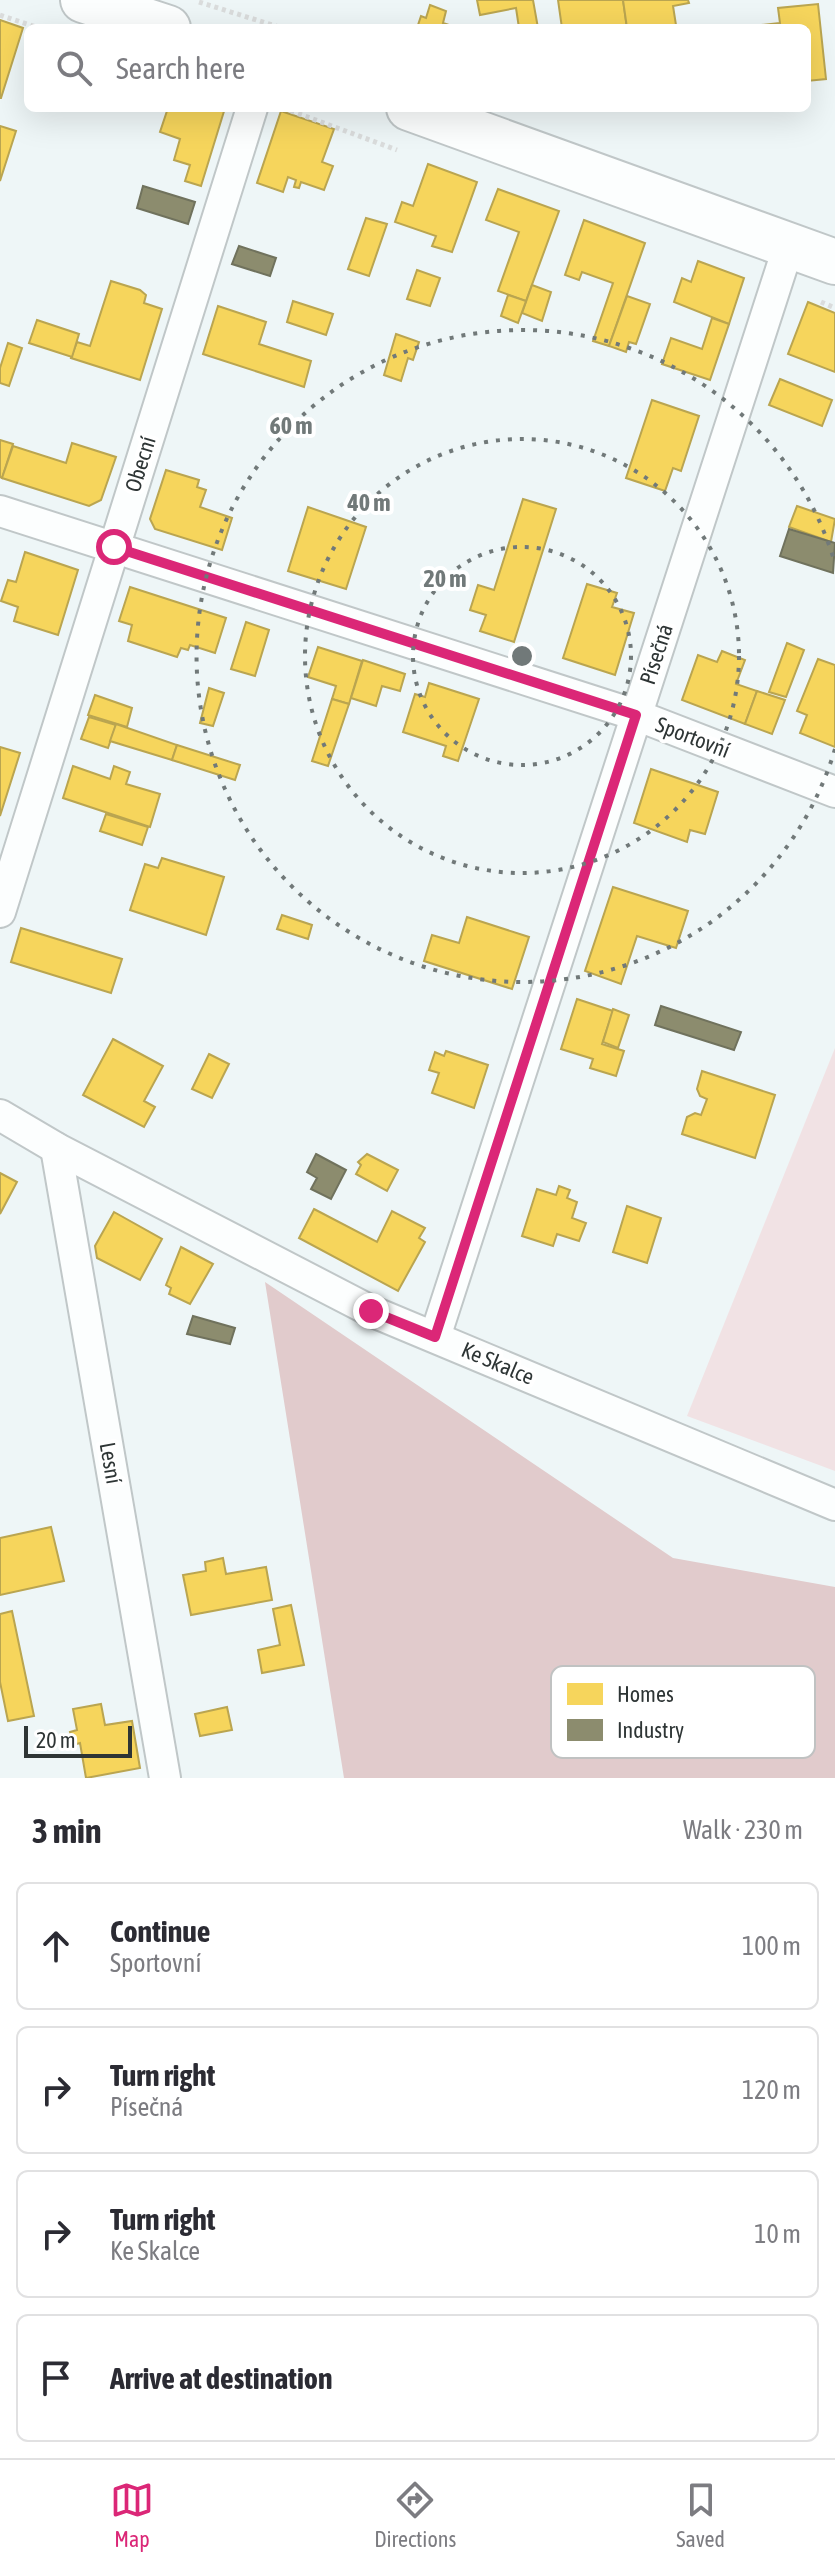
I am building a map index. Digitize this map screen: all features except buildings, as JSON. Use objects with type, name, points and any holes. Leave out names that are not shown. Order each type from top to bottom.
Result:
[{"type":"main road","points":[[83,0],[156,24]]},
{"type":"main road","points":[[420,112],[835,262]]},
{"type":"street","name":"Obecní","points":[[0,912],[251,112]]},
{"type":"street","name":"Písečná","points":[[435,1337],[789,245]]},
{"type":"street","name":"Sportovní","points":[[0,511],[636,715],[835,792]]},
{"type":"street","name":"Ke Skalce","points":[[0,1115],[56,1148],[371,1311],[835,1505]]},
{"type":"street","name":"Lesní","points":[[56,1148],[165,1778]]},
{"type":"path","points":[[193,0],[269,24]]},
{"type":"path","points":[[0,15],[27,24]]},
{"type":"shaded area","points":[[835,1048],[835,1471],[687,1416]]},
{"type":"shaded area","points":[[265,1282],[673,1558],[835,1587],[835,1778],[344,1778]]},
{"type":"route","points":[[114,547],[636,715],[435,1337],[371,1311]]}]
